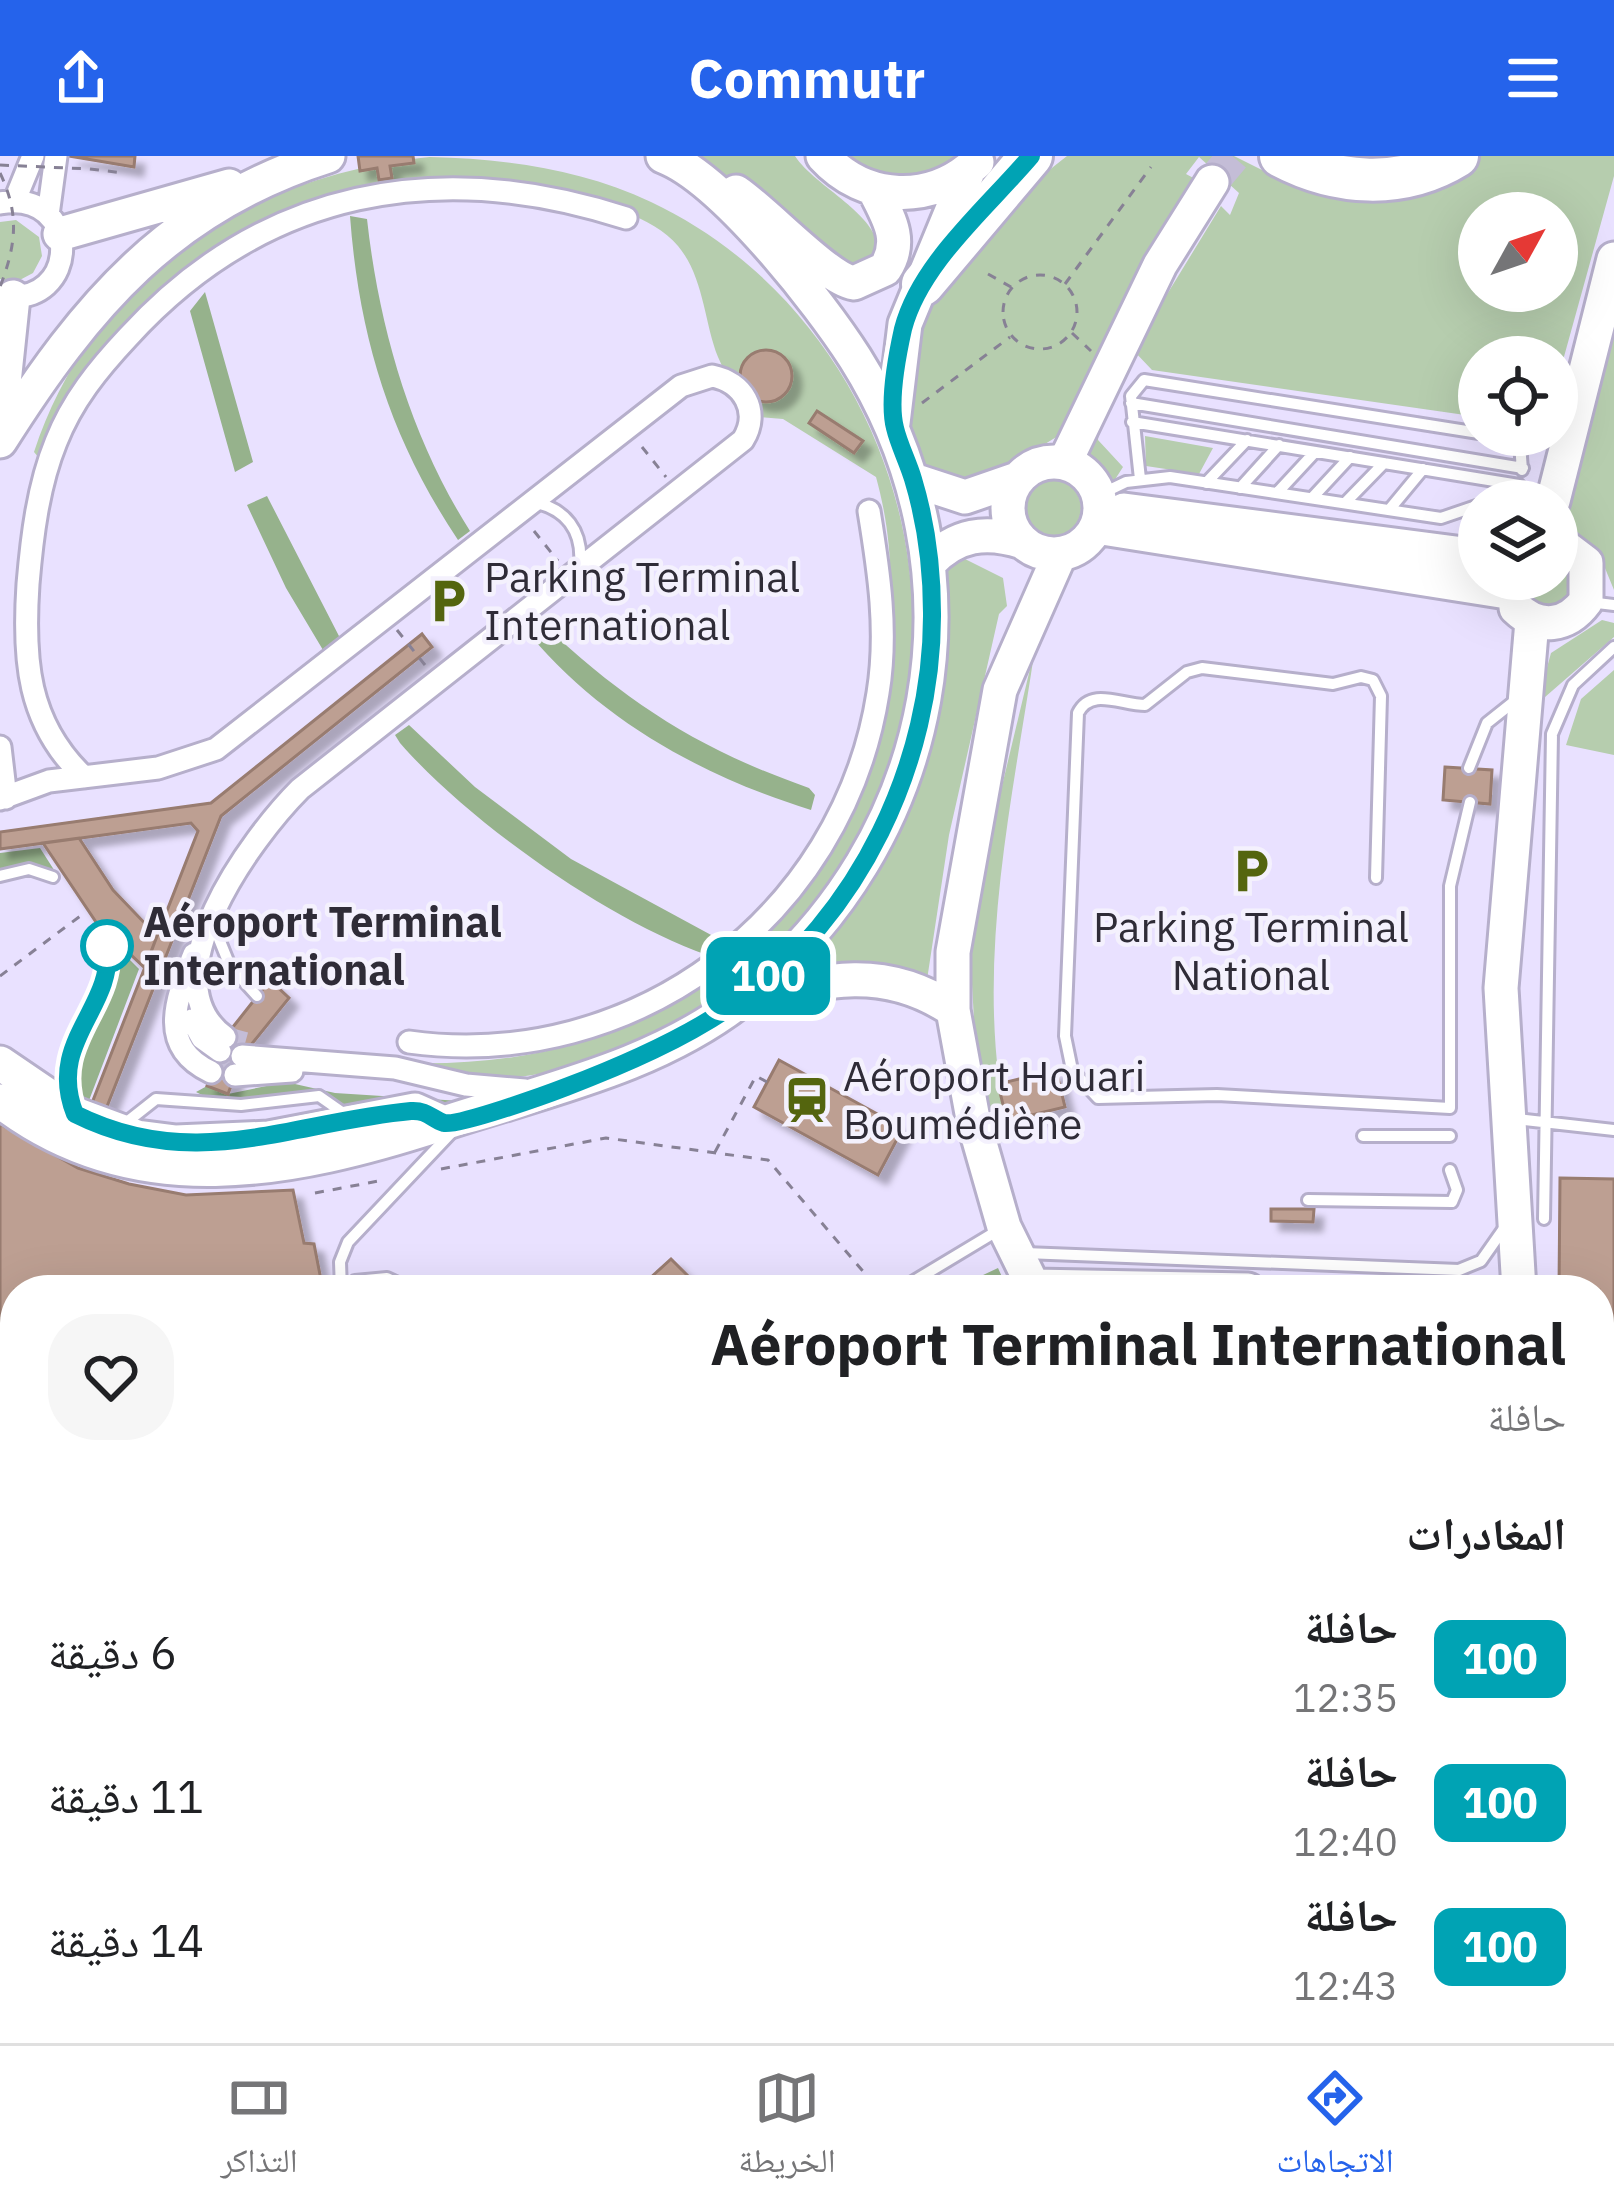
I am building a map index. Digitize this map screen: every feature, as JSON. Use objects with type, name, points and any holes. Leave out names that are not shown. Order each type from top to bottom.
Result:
[{"type":"highway","points":[[923,284],[1031,156]]},
{"type":"highway","points":[[1281,156],[1319,173],[1362,180],[1406,176],[1457,156]]},
{"type":"highway","points":[[1350,156],[1389,156]]},
{"type":"main road","points":[[0,441],[48,366],[129,269],[204,211],[260,181],[328,156]]},
{"type":"main road","points":[[823,156],[847,177],[874,190],[931,190],[976,163]]},
{"type":"main road","points":[[667,157],[759,207],[842,281],[876,277],[891,260],[893,226],[874,190]]},
{"type":"main road","points":[[0,1101],[87,1150],[194,1173],[335,1157],[584,1080],[650,1052],[739,1001],[812,932],[843,893],[892,807],[910,760],[928,679],[929,563],[913,480],[893,425],[847,346],[794,275],[735,214],[667,157]]},
{"type":"main road","points":[[893,425],[900,345],[976,163]]},
{"type":"main road","points":[[54,224],[260,181]]},
{"type":"main road","points":[[1066,462],[1160,265],[1212,182]]},
{"type":"main road","points":[[1558,480],[1614,259]]},
{"type":"main road","points":[[0,421],[4,293]]},
{"type":"main road","points":[[913,480],[965,496],[1017,479],[1039,464],[1066,462],[1087,475],[1099,510],[1082,545],[1060,554],[978,534],[951,544],[929,563]]},
{"type":"main road","points":[[1017,479],[1008,505],[1022,542]]},
{"type":"main road","points":[[1099,510],[1458,554]]},
{"type":"main road","points":[[1099,510],[1458,577]]},
{"type":"main road","points":[[1028,1275],[1010,1240],[973,1120],[953,1010],[956,927],[994,711],[1014,649],[1060,554]]},
{"type":"main road","points":[[1512,600],[1516,610],[1532,621],[1563,621],[1600,603],[1586,563],[1578,557]]},
{"type":"main road","points":[[1521,1275],[1528,1218],[1507,1118],[1501,988],[1532,621]]},
{"type":"main road","points":[[739,1001],[857,976],[898,982],[953,1010]]},
{"type":"main road","points":[[0,1063],[75,1114],[117,1132],[176,1142],[230,1141],[415,1111],[455,1120]]},
{"type":"street","points":[[33,156],[8,201],[54,224]]},
{"type":"street","points":[[4,293],[33,293],[56,273],[62,254],[54,224],[56,156]]},
{"type":"street","points":[[84,777],[52,743],[33,701],[27,634],[32,545],[47,465],[70,411],[104,362],[150,312],[208,262],[278,223],[368,196],[476,186],[552,197],[626,218]]},
{"type":"street","points":[[0,747],[3,798],[49,781],[184,763],[216,749],[691,380],[712,376],[740,390],[750,410],[749,431],[678,493],[280,808],[209,918],[173,1020],[182,1048],[230,1058],[371,1066],[490,1089],[538,1090],[584,1080]]},
{"type":"street","points":[[409,1042],[513,1044],[571,1034],[627,1015],[704,973],[787,898],[843,810],[875,714],[883,625],[869,512]]},
{"type":"street","points":[[209,918],[196,992],[205,1018],[230,1058]]},
{"type":"street","points":[[230,1058],[371,1066]]},
{"type":"lane","points":[[1140,479],[1132,403],[1137,383],[1151,380],[1458,431]]},
{"type":"lane","points":[[1132,403],[1523,468]]},
{"type":"lane","points":[[1132,422],[1489,480]]},
{"type":"lane","points":[[1206,483],[1246,440]]},
{"type":"lane","points":[[1240,488],[1279,446]]},
{"type":"lane","points":[[1276,493],[1315,452]]},
{"type":"lane","points":[[1520,480],[1522,456]]},
{"type":"lane","points":[[1312,498],[1350,457]]},
{"type":"lane","points":[[1346,503],[1384,463]]},
{"type":"lane","points":[[1389,509],[1423,469]]},
{"type":"lane","points":[[1099,510],[1140,479],[1206,483],[1449,518],[1458,514]]},
{"type":"lane","points":[[523,506],[554,508],[573,526],[581,547],[575,573]]},
{"type":"lane","points":[[1449,518],[1458,538]]},
{"type":"lane","points":[[932,1275],[1010,1240],[1459,1270],[1481,1261],[1528,1218],[1545,1123],[1552,734],[1573,686],[1614,647]]},
{"type":"lane","points":[[1376,878],[1382,696],[1373,680],[1361,677],[1334,684],[1202,668],[1186,672],[1145,705],[1095,698],[1084,702],[1078,713],[1068,1061],[1076,1078],[1098,1098],[1217,1095],[1450,1108],[1450,886],[1470,802]]},
{"type":"lane","points":[[1469,768],[1487,723],[1526,694]]},
{"type":"lane","points":[[0,876],[29,869],[53,877]]},
{"type":"lane","points":[[209,918],[230,966],[257,996]]},
{"type":"lane","points":[[75,1114],[66,1066],[105,974],[107,946]]},
{"type":"lane","points":[[1507,1118],[1614,1130]]},
{"type":"lane","points":[[340,1275],[347,1242],[455,1120]]},
{"type":"lane","points":[[1363,1136],[1450,1136]]},
{"type":"lane","points":[[1308,1200],[1451,1202],[1457,1190],[1450,1170]]},
{"type":"path","points":[[0,165],[124,173]]},
{"type":"path","points":[[1064,285],[1151,167]]},
{"type":"path","points":[[0,173],[16,214],[4,293]]},
{"type":"path","points":[[988,274],[1012,287]]},
{"type":"path","points":[[1041,275],[1064,285],[1076,308],[1067,337],[1039,349],[1011,336],[1003,317],[1012,287],[1041,275]]},
{"type":"path","points":[[893,425],[1011,336]]},
{"type":"path","points":[[626,428],[678,493]]},
{"type":"path","points":[[523,506],[575,573]]},
{"type":"path","points":[[386,615],[437,681]]},
{"type":"path","points":[[0,976],[83,914]]},
{"type":"path","points":[[715,1152],[756,1076],[767,1082]]},
{"type":"path","points":[[315,1193],[606,1138],[715,1152],[768,1160],[865,1275]]},
{"type":"green space","points":[[687,156],[795,156],[869,226],[879,254],[849,268],[780,210]]},
{"type":"green space","points":[[846,156],[962,156],[933,170],[904,175],[875,171]]},
{"type":"green space","points":[[1067,156],[1234,156],[1286,182],[1457,156],[1614,156],[1614,176],[1578,306],[1578,192],[1458,192],[1458,312],[1576,312],[1570,336],[1458,336],[1458,414],[1152,370],[1133,350],[1221,206],[1230,215],[1239,193],[1199,157],[1186,174],[1199,181],[1066,431],[979,485],[941,484],[914,440],[906,395],[913,349],[932,304],[994,221]]},
{"type":"green space","points":[[430,157],[515,163],[598,181],[651,202],[734,253],[802,320],[855,398],[892,485],[910,577],[910,671],[891,764],[850,852],[814,905],[749,973],[698,1010],[605,1055],[512,1078],[461,1078],[381,1062],[503,1059],[560,1048],[614,1030],[665,1006],[712,974],[757,934],[823,852],[844,817],[883,658],[890,599],[888,540],[876,477],[783,419],[759,417],[731,380],[713,343],[693,272],[678,246],[655,226],[609,206],[515,183],[465,180],[371,185],[296,208],[261,227],[194,278],[104,363],[74,399],[39,458],[34,452],[60,389],[95,333],[137,285],[186,245],[240,211],[300,186],[363,168]]},
{"type":"green space","points":[[350,216],[367,219],[380,301],[401,381],[431,458],[470,531],[458,540],[414,463],[382,385],[361,303]]},
{"type":"green space","points":[[16,220],[39,237],[42,256],[33,273],[16,282],[0,279],[0,222]]},
{"type":"green space","points":[[205,292],[253,462],[235,472],[190,311]]},
{"type":"green space","points":[[1614,292],[1614,590],[1600,556],[1578,533],[1578,480],[1563,480],[1569,456],[1578,456],[1578,424]]},
{"type":"green space","points":[[1100,419],[1098,440],[1123,467],[1114,481],[1081,451]]},
{"type":"green space","points":[[1145,436],[1213,448],[1199,474],[1146,466]]},
{"type":"green space","points":[[1053,480],[1073,488],[1081,508],[1073,528],[1053,536],[1033,528],[1025,508],[1033,488]]},
{"type":"green space","points":[[267,496],[340,638],[323,650],[286,588],[247,505]]},
{"type":"green space","points":[[965,559],[1003,578],[1007,606],[999,614],[949,835],[925,993],[806,970],[866,892],[911,797],[940,575],[952,562]]},
{"type":"green space","points":[[1525,600],[1566,600],[1560,610]]},
{"type":"green space","points":[[1602,620],[1614,623],[1614,637],[1537,704],[1551,653]]},
{"type":"green space","points":[[543,624],[605,678],[667,721],[733,757],[809,788],[815,795],[811,810],[694,763],[622,719],[558,666],[530,635]]},
{"type":"green space","points":[[1035,648],[1006,832],[994,956],[999,1079],[1010,1140],[994,1144],[976,1056],[970,948],[986,853]]},
{"type":"green space","points":[[1614,670],[1614,755],[1566,745],[1581,699]]},
{"type":"green space","points":[[409,725],[475,787],[571,859],[713,936],[707,955],[627,918],[501,836],[400,743],[395,735]]},
{"type":"green space","points":[[40,848],[56,873],[41,866],[0,871],[0,853]]},
{"type":"green space","points":[[102,932],[139,969],[85,1111],[73,1085],[119,964]]},
{"type":"green space","points":[[286,1082],[335,1093],[492,1103],[346,1114],[320,1101],[222,1105],[196,1092],[207,1086],[228,1094]]},
{"type":"building","points":[[69,156],[135,156],[134,167]]},
{"type":"building","points":[[358,156],[413,156],[414,163],[390,166],[392,178],[379,180],[377,168],[360,171]]},
{"type":"building","points":[[766,350],[784,358],[792,376],[784,394],[766,402],[748,394],[740,376],[748,358]]},
{"type":"building","points":[[817,411],[863,441],[854,453],[809,423]]},
{"type":"building","points":[[422,634],[432,647],[221,816],[106,1109],[92,1103],[198,831],[191,823],[0,849],[0,832],[211,803]]},
{"type":"building","points":[[1445,767],[1492,770],[1490,804],[1443,800]]},
{"type":"building","points":[[79,838],[113,890],[157,936],[145,968],[96,922],[43,843]]},
{"type":"building","points":[[270,980],[289,998],[242,1056],[228,1094],[207,1086],[225,1037]]},
{"type":"building","points":[[779,1060],[903,1128],[878,1175],[754,1107]]},
{"type":"building","points":[[1056,1070],[1065,1107],[1007,1121],[998,1084]]},
{"type":"building","points":[[0,1124],[78,1168],[129,1184],[186,1195],[293,1190],[304,1243],[314,1244],[320,1275],[0,1275]]},
{"type":"building","points":[[1560,1178],[1614,1179],[1614,1275],[1559,1275]]},
{"type":"building","points":[[1271,1209],[1314,1209],[1313,1222],[1271,1221]]},
{"type":"building","points":[[671,1259],[687,1275],[653,1275]]},
{"type":"tunnel","points":[[1212,182],[1234,156]]},
{"type":"tunnel","points":[[225,1037],[250,1044]]},
{"type":"tunnel","points":[[216,1060],[239,1065]]},
{"type":"bus line","name":"100","points":[[107,946],[105,974],[66,1066],[69,1099],[75,1114],[95,1124],[136,1137],[176,1142],[269,1138],[415,1111],[431,1113],[444,1123],[465,1118],[545,1095],[650,1052],[739,1001],[812,932],[843,893],[870,851],[910,760],[930,662],[932,613],[926,535],[893,425],[900,345],[923,284],[1031,156]]},
{"type":"place","name":"Parking Terminal International","points":[[448,601]]},
{"type":"place","name":"Parking Terminal National","points":[[1251,871]]},
{"type":"place","name":"Aéroport Terminal International","points":[[107,946]]},
{"type":"place","name":"Aéroport Houari Boumédiène","points":[[807,1100]]}]
